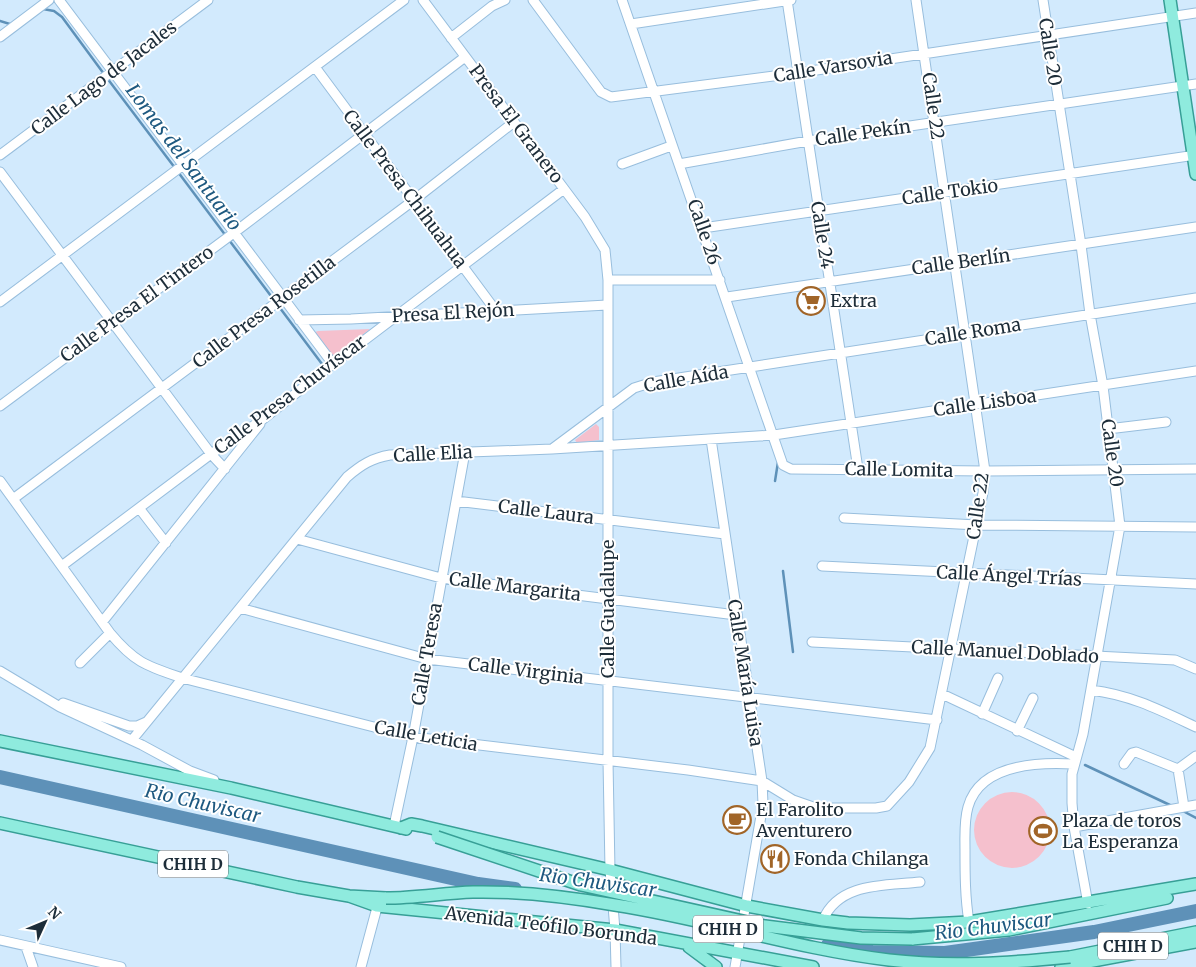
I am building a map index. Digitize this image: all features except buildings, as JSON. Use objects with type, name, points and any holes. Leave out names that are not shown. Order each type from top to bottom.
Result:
[{"type":"main road","points":[[1170,0],[1176,16],[1190,84],[1196,131]]},
{"type":"main road","points":[[1176,0],[1176,16]]},
{"type":"main road","points":[[1190,84],[1196,174]]},
{"type":"main road","name":"CHIH D","points":[[0,741],[231,788],[295,804]]},
{"type":"main road","name":"Avenida Teófilo Borunda","points":[[295,804],[437,837],[581,885],[765,926],[861,938],[912,939],[977,934],[1196,892]]},
{"type":"main road","name":"CHIH D","points":[[0,823],[349,896],[381,901],[472,892],[539,895],[656,912],[789,942],[890,960],[939,964],[1021,962],[1070,957],[1196,932]]},
{"type":"main road","name":"Avenida Teófilo Borunda","points":[[397,827],[411,824],[422,826],[610,870],[747,906],[848,923],[910,925],[969,922],[1088,904],[1196,884]]},
{"type":"main road","name":"Avenida Teófilo Borunda","points":[[381,901],[615,930],[813,967]]},
{"type":"main road","points":[[848,923],[875,930],[918,931],[1031,920],[1047,922]]},
{"type":"main road","points":[[1061,967],[1090,965],[1196,942]]},
{"type":"main road","points":[[684,943],[716,967]]},
{"type":"main road","points":[[785,967],[797,964]]},
{"type":"street","points":[[0,37],[49,0]]},
{"type":"street","points":[[59,0],[235,232],[332,364]]},
{"type":"street","name":"Calle Lago de Jacales","points":[[0,155],[208,0]]},
{"type":"street","points":[[0,302],[404,0]]},
{"type":"street","name":"Presa El Granero","points":[[423,0],[599,237],[605,250]]},
{"type":"street","points":[[451,38],[492,6],[505,0]]},
{"type":"street","name":"Calle Varsovia","points":[[533,0],[606,96],[656,93],[1196,13]]},
{"type":"street","name":"Calle 26","points":[[622,0],[656,93],[671,146],[703,228],[784,465]]},
{"type":"street","name":"Calle 24","points":[[787,0],[858,469]]},
{"type":"street","points":[[631,24],[791,0]]},
{"type":"street","name":"Calle 22","points":[[762,781],[793,800],[816,808],[876,808],[887,806],[895,800],[923,762],[930,748],[977,525],[985,471],[954,263],[946,192],[916,0]]},
{"type":"street","name":"Calle 20","points":[[1042,0],[1081,245],[1090,314],[1103,386],[1120,526],[1083,734],[1074,760],[1072,803],[1074,827],[1088,904]]},
{"type":"street","name":"Calle Presa El Tintero","points":[[0,406],[465,58]]},
{"type":"street","name":"Calle Presa Chihuahua","points":[[315,67],[363,134],[496,310]]},
{"type":"street","name":"Calle Pekín","points":[[679,164],[808,141],[1190,84]]},
{"type":"street","name":"Calle Presa Rosetilla","points":[[14,499],[414,200],[514,122]]},
{"type":"street","points":[[622,164],[671,146]]},
{"type":"street","name":"Calle Tokio","points":[[703,228],[1195,155]]},
{"type":"street","points":[[0,172],[211,454],[226,469]]},
{"type":"street","name":"Calle Presa Chuvíscar","points":[[63,565],[211,454],[262,420],[332,364],[564,189]]},
{"type":"street","name":"Calle Berlín","points":[[727,297],[1196,227]]},
{"type":"street","name":"Calle Guadalupe","points":[[605,250],[608,280],[608,761],[610,870],[616,967]]},
{"type":"street","points":[[608,280],[720,280]]},
{"type":"street","name":"Calle Roma","points":[[750,368],[840,352],[1196,298]]},
{"type":"street","name":"Presa El Rejón","points":[[299,320],[351,319],[608,305]]},
{"type":"street","name":"Calle Aída","points":[[552,449],[634,388],[653,382],[750,368]]},
{"type":"street","name":"Calle Lisboa","points":[[774,435],[1196,371]]},
{"type":"street","points":[[102,621],[226,469],[262,420]]},
{"type":"street","points":[[1108,429],[1166,422]]},
{"type":"street","name":"Calle Elia","points":[[132,740],[347,477],[362,464],[390,455],[552,449],[774,435]]},
{"type":"street","name":"Calle María Luisa","points":[[711,439],[748,698],[762,781],[761,824],[736,967]]},
{"type":"street","name":"Calle Teresa","points":[[397,827],[465,452]]},
{"type":"street","name":"Calle Lomita","points":[[784,465],[792,469],[985,471],[1196,469]]},
{"type":"street","name":"Calle Leticia","points":[[0,481],[63,565],[110,633],[134,660],[146,666],[182,678],[412,737],[688,770],[762,781]]},
{"type":"street","name":"Calle Laura","points":[[456,500],[725,534]]},
{"type":"street","points":[[139,508],[166,543]]},
{"type":"street","points":[[844,518],[977,525],[1196,527]]},
{"type":"street","name":"Calle Margarita","points":[[297,539],[441,578],[736,615]]},
{"type":"street","name":"Calle Ángel Trías","points":[[822,566],[1196,584]]},
{"type":"street","name":"Calle Virginia","points":[[240,608],[426,659],[937,720]]},
{"type":"street","points":[[80,663],[110,633]]},
{"type":"street","name":"Calle Manuel Doblado","points":[[812,642],[950,651],[1175,660],[1196,669]]},
{"type":"street","points":[[0,670],[43,697],[132,740],[190,771],[217,781],[287,797],[295,804]]},
{"type":"street","points":[[982,714],[998,678]]},
{"type":"street","points":[[1091,690],[1132,698],[1196,727]]},
{"type":"street","points":[[942,694],[1074,760]]},
{"type":"street","points":[[43,697],[129,726],[137,726],[146,722]]},
{"type":"street","points":[[1017,731],[1033,698]]},
{"type":"street","points":[[1124,764],[1132,753],[1136,752],[1178,769]]},
{"type":"street","points":[[1178,769],[1196,756]]},
{"type":"street","points":[[969,922],[964,890],[965,820],[968,805],[977,788],[985,780],[999,773],[1025,766],[1074,760]]},
{"type":"street","points":[[1178,769],[1184,807]]},
{"type":"street","points":[[1074,827],[1196,805]]},
{"type":"street","points":[[823,920],[828,909],[838,898],[851,892],[866,888],[920,882]]},
{"type":"street","points":[[361,967],[381,901]]},
{"type":"street","points":[[0,940],[121,967]]},
{"type":"street","points":[[26,946],[32,967]]},
{"type":"shaded area","points":[[370,329],[334,357],[315,332],[318,331]]},
{"type":"shaded area","points":[[596,424],[599,427],[599,440],[577,443],[575,440]]},
{"type":"shaded area","name":"Plaza de toros La Esperanza","points":[[1012,792],[1026,795],[1039,803],[1047,816],[1050,830],[1047,844],[1039,857],[1026,865],[1012,868],[998,865],[985,857],[977,844],[974,830],[977,816],[985,803],[998,795]]},
{"type":"waterway","name":"Lomas del Santuario","points":[[43,9],[54,11],[62,17],[104,74]]},
{"type":"waterway","name":"Lomas del Santuario","points":[[0,21],[13,25]]},
{"type":"waterway","name":"Lomas del Santuario","points":[[107,78],[175,168]]},
{"type":"waterway","name":"Lomas del Santuario","points":[[178,172],[226,236]]},
{"type":"waterway","name":"Lomas del Santuario","points":[[229,240],[325,368]]},
{"type":"waterway","points":[[775,481],[778,462]]},
{"type":"waterway","points":[[783,571],[793,652]]},
{"type":"waterway","points":[[1085,765],[1172,806]]},
{"type":"waterway","name":"Rio Chuviscar","points":[[0,777],[478,884],[515,889]]},
{"type":"waterway","points":[[1181,810],[1196,818]]},
{"type":"waterway","name":"Rio Chuviscar","points":[[828,945],[872,952],[945,953],[1094,932],[1196,911]]},
{"type":"place","name":"Extra","points":[[811,301]]},
{"type":"place","name":"El Farolito Aventurero","points":[[737,820]]},
{"type":"place","name":"Plaza de toros La Esperanza","points":[[1043,831]]},
{"type":"place","name":"Fonda Chilanga","points":[[775,859]]}]
